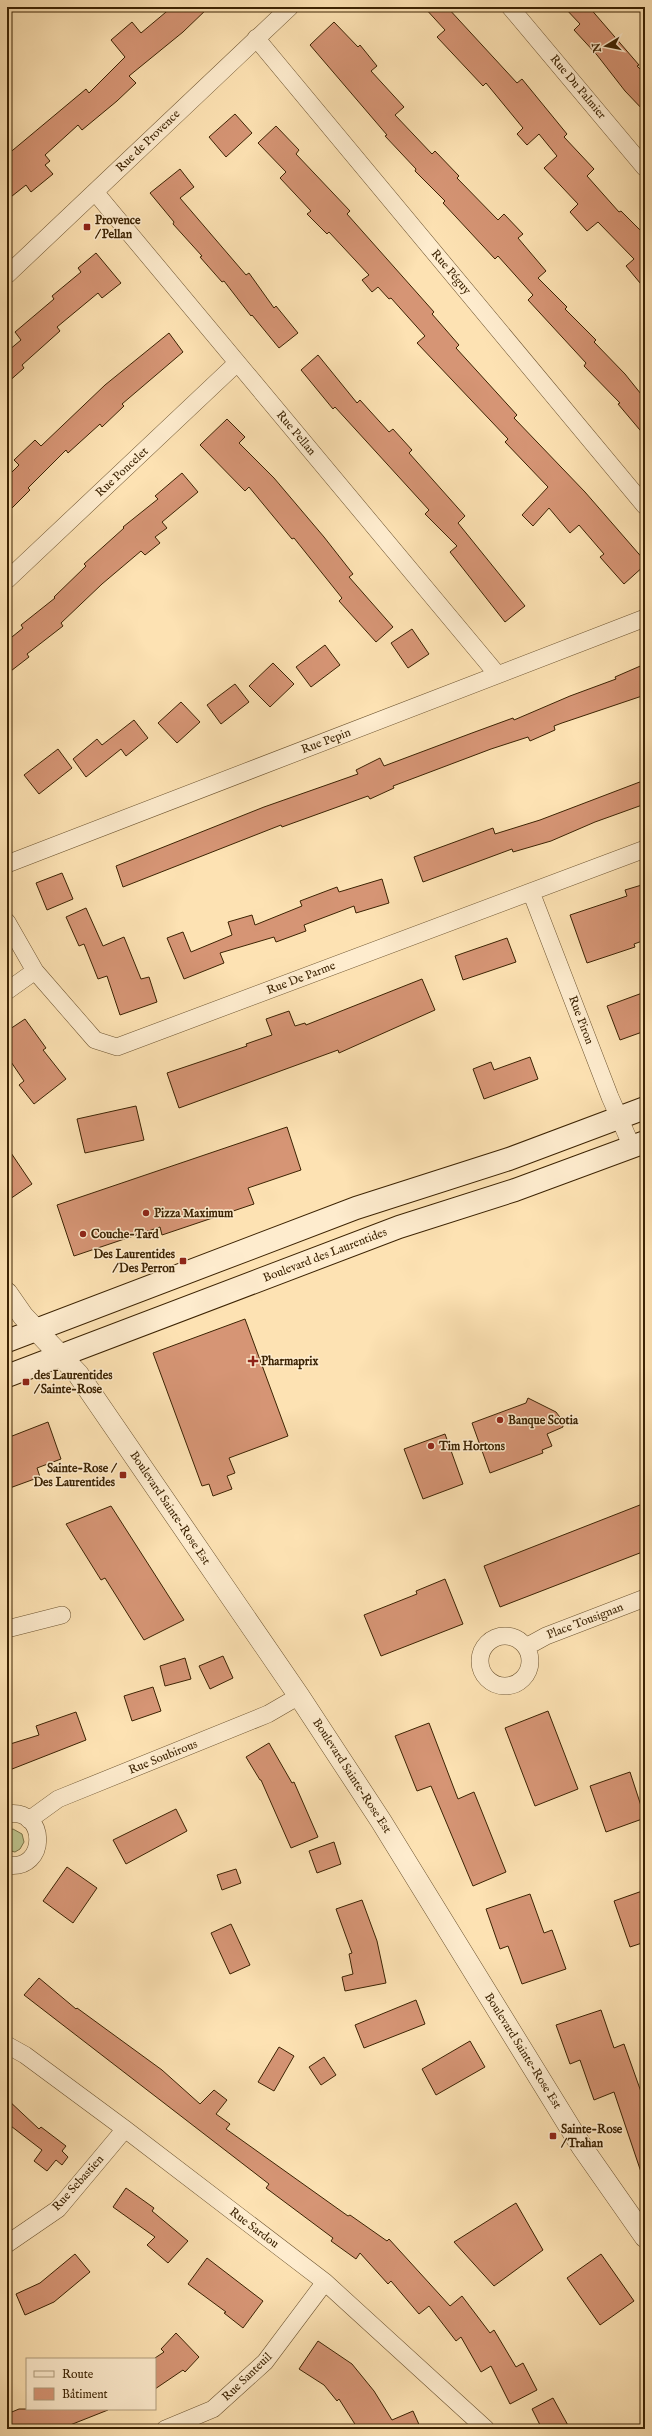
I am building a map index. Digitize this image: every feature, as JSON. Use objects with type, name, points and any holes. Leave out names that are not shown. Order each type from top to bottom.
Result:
[{"type":"main road","points":[[7,1341],[356,1208],[509,1159],[645,1108]]},
{"type":"main road","name":"Boulevard des Laurentides","points":[[7,1376],[399,1227],[522,1188],[639,1145]]},
{"type":"street","name":"Rue de Provence","points":[[7,275],[290,7]]},
{"type":"street","name":"Rue Du Palmier","points":[[510,7],[645,168]]},
{"type":"street","name":"Rue Péguy","points":[[256,38],[645,506]]},
{"type":"street","name":"Rue Pellan","points":[[95,192],[237,364],[498,674]]},
{"type":"street","name":"Rue Poncelet","points":[[7,580],[237,364]]},
{"type":"street","name":"Rue Pepin","points":[[7,864],[645,618]]},
{"type":"street","name":"Rue De Parme","points":[[7,922],[35,971],[95,1040],[117,1047],[645,849]]},
{"type":"street","name":"Rue Piron","points":[[532,892],[620,1118],[639,1145]]},
{"type":"street","points":[[7,991],[35,971]]},
{"type":"street","name":"Boulevard Sainte-Rose Est","points":[[7,1293],[23,1316],[86,1385],[299,1696],[382,1821],[582,2148],[645,2237]]},
{"type":"street","name":"Place Tousignan","points":[[526,1647],[546,1636],[645,1598]]},
{"type":"street","points":[[7,1629],[62,1614]]},
{"type":"street","name":"Rue Soubirous","points":[[30,1820],[58,1799],[268,1714],[299,1696]]},
{"type":"street","points":[[7,1814],[21,1815],[30,1820],[36,1828],[38,1838],[35,1853],[24,1863],[7,1865]]},
{"type":"street","name":"Rue Sardou","points":[[7,2045],[26,2056],[125,2129],[325,2282],[486,2429]]},
{"type":"street","name":"Rue Sebastien","points":[[7,2244],[58,2208],[125,2129]]},
{"type":"street","name":"Rue Santeuil","points":[[165,2429],[213,2409],[265,2362],[325,2282]]},
{"type":"green space","points":[[13,1829],[22,1834],[24,1842],[20,1849],[15,1852],[7,1850],[7,1831]]},
{"type":"building","points":[[172,7],[209,7],[183,32],[129,76],[136,83],[117,101],[82,130],[78,125],[45,155],[50,161],[45,165],[53,174],[31,192],[26,185],[7,200],[7,155],[86,89],[89,93],[125,57],[111,40],[132,22],[141,33]]},
{"type":"building","points":[[424,7],[447,7],[517,83],[522,79],[567,134],[564,137],[594,169],[587,176],[619,212],[621,211],[645,235],[645,289],[626,266],[634,259],[598,222],[587,231],[570,212],[578,204],[544,168],[557,156],[539,134],[527,145],[517,134],[523,128],[486,83],[483,86],[437,37],[445,30]]},
{"type":"building","points":[[564,7],[589,7],[639,65],[637,66],[645,74],[645,112],[625,91],[597,55],[574,30],[580,24]]},
{"type":"building","points":[[334,22],[358,47],[360,45],[377,66],[371,71],[404,107],[395,115],[432,154],[435,151],[459,176],[457,178],[498,220],[504,214],[523,234],[518,238],[546,271],[538,278],[567,307],[565,309],[596,340],[594,342],[625,374],[645,399],[645,436],[618,404],[620,403],[584,366],[586,363],[528,300],[533,295],[498,256],[495,259],[443,203],[445,201],[415,171],[416,169],[385,136],[387,135],[310,45]]},
{"type":"building","points":[[235,114],[252,133],[226,157],[209,137]]},
{"type":"building","points":[[276,126],[299,150],[296,154],[350,211],[347,214],[434,312],[432,314],[459,345],[456,348],[517,415],[514,418],[585,492],[645,561],[645,565],[624,584],[600,557],[604,554],[579,525],[570,533],[549,508],[533,526],[522,515],[548,487],[505,442],[508,439],[417,343],[425,336],[391,298],[389,299],[378,287],[372,292],[362,280],[369,275],[329,232],[327,234],[307,214],[311,211],[280,178],[286,172],[258,143]]},
{"type":"building","points":[[180,169],[194,187],[180,198],[246,275],[249,273],[274,308],[276,306],[298,333],[279,348],[252,315],[251,316],[224,281],[222,282],[200,257],[202,256],[173,224],[174,222],[150,193]]},
{"type":"building","points":[[96,253],[121,283],[102,298],[98,293],[57,327],[60,331],[22,365],[24,368],[7,383],[7,348],[9,350],[21,340],[15,332],[54,299],[52,296],[81,272],[78,268]]},
{"type":"building","points":[[169,333],[183,352],[122,404],[124,406],[102,427],[100,424],[68,453],[66,450],[28,488],[30,490],[7,513],[7,477],[19,465],[14,460],[35,440],[41,446],[105,385]]},
{"type":"building","points":[[318,355],[357,403],[360,400],[389,432],[393,429],[412,450],[409,453],[465,516],[458,523],[525,606],[505,622],[450,552],[457,546],[425,514],[429,510],[335,407],[333,409],[301,370]]},
{"type":"building","points":[[227,419],[245,437],[239,443],[274,478],[324,537],[353,574],[349,577],[393,627],[376,642],[339,601],[342,598],[294,538],[292,539],[249,487],[245,491],[200,445]]},
{"type":"building","points":[[182,473],[198,492],[162,522],[167,528],[155,537],[160,543],[145,555],[141,551],[102,584],[61,623],[63,626],[27,654],[29,657],[7,674],[7,641],[23,628],[21,625],[55,598],[54,597],[86,566],[84,564],[124,528],[123,527],[158,499],[155,496]]},
{"type":"building","points":[[412,629],[429,654],[408,668],[391,643]]},
{"type":"building","points":[[325,645],[340,665],[311,687],[296,667]]},
{"type":"building","points":[[273,663],[294,684],[270,707],[249,686]]},
{"type":"building","points":[[645,664],[645,695],[554,726],[555,730],[530,741],[528,737],[491,749],[393,786],[394,788],[370,799],[368,796],[282,827],[281,825],[123,887],[116,866],[264,807],[358,774],[356,770],[380,758],[384,766],[513,718],[514,720],[570,696],[616,679],[615,677]]},
{"type":"building","points":[[235,684],[249,702],[221,724],[207,705]]},
{"type":"building","points":[[181,702],[200,722],[177,743],[158,723]]},
{"type":"building","points":[[134,720],[148,738],[126,756],[121,749],[86,777],[73,759],[97,739],[102,745]]},
{"type":"building","points":[[58,749],[72,768],[39,794],[24,775]]},
{"type":"building","points":[[645,780],[645,804],[595,822],[551,841],[513,852],[512,849],[423,882],[414,857],[493,828],[495,834],[540,820]]},
{"type":"building","points":[[62,873],[73,899],[47,910],[36,883]]},
{"type":"building","points":[[382,879],[389,903],[356,913],[354,906],[304,925],[306,931],[276,942],[274,937],[220,953],[224,963],[184,979],[167,938],[183,932],[191,952],[232,935],[228,922],[252,915],[255,925],[302,906],[300,901],[337,887],[339,892]]},
{"type":"building","points":[[645,884],[645,940],[634,944],[635,947],[587,963],[570,915],[627,896],[625,890]]},
{"type":"building","points":[[86,908],[103,946],[124,937],[141,979],[149,977],[157,1002],[120,1015],[107,976],[98,979],[84,944],[79,946],[66,917]]},
{"type":"building","points":[[507,938],[516,962],[463,980],[455,956]]},
{"type":"building","points":[[422,979],[435,1010],[339,1053],[338,1050],[179,1108],[167,1073],[247,1046],[246,1044],[272,1035],[266,1019],[289,1011],[295,1026],[305,1023],[306,1025]]},
{"type":"building","points":[[645,992],[645,1031],[620,1040],[607,1006]]},
{"type":"building","points":[[25,1019],[46,1048],[43,1050],[66,1079],[34,1104],[19,1085],[24,1081],[7,1056],[7,1031]]},
{"type":"building","points":[[530,1057],[538,1079],[484,1099],[473,1069],[491,1062],[494,1070]]},
{"type":"building","points":[[136,1106],[144,1140],[85,1153],[77,1119]]},
{"type":"building","points":[[287,1127],[301,1170],[248,1188],[254,1204],[162,1235],[160,1227],[74,1256],[57,1205]]},
{"type":"building","points":[[7,1147],[32,1184],[7,1201]]},
{"type":"building","points":[[245,1319],[288,1436],[229,1458],[235,1473],[227,1476],[232,1489],[213,1496],[209,1484],[202,1486],[153,1353]]},
{"type":"building","points":[[528,1398],[556,1412],[562,1420],[563,1427],[547,1434],[552,1446],[542,1450],[543,1453],[490,1473],[472,1423],[526,1403]]},
{"type":"building","points":[[48,1422],[61,1459],[37,1468],[40,1477],[7,1489],[7,1438]]},
{"type":"building","points":[[445,1434],[463,1484],[423,1499],[404,1449]]},
{"type":"building","points":[[645,1503],[645,1551],[500,1607],[484,1566]]},
{"type":"building","points":[[111,1506],[184,1620],[144,1640],[105,1578],[101,1580],[66,1524]]},
{"type":"building","points":[[445,1579],[463,1624],[381,1656],[364,1615],[417,1594],[416,1591]]},
{"type":"building","points":[[223,1656],[233,1678],[210,1689],[199,1666]]},
{"type":"building","points":[[185,1658],[191,1679],[165,1686],[160,1666]]},
{"type":"building","points":[[153,1687],[161,1711],[132,1721],[124,1696]]},
{"type":"building","points":[[548,1711],[578,1789],[535,1806],[505,1728]]},
{"type":"building","points":[[76,1712],[86,1740],[7,1771],[7,1745],[39,1735],[36,1726]]},
{"type":"building","points":[[429,1723],[458,1799],[474,1792],[506,1872],[473,1886],[431,1786],[417,1791],[395,1736]]},
{"type":"building","points":[[269,1743],[292,1783],[294,1782],[318,1837],[291,1848],[261,1780],[246,1757]]},
{"type":"building","points":[[630,1772],[645,1818],[606,1832],[590,1786]]},
{"type":"building","points":[[176,1809],[187,1831],[126,1864],[113,1840]]},
{"type":"building","points":[[334,1842],[341,1864],[317,1873],[309,1851]]},
{"type":"building","points":[[67,1867],[97,1888],[73,1923],[43,1901]]},
{"type":"building","points":[[236,1869],[241,1883],[222,1890],[217,1875]]},
{"type":"building","points":[[645,1890],[645,1942],[630,1947],[614,1901]]},
{"type":"building","points":[[530,1894],[544,1933],[552,1930],[566,1969],[522,1984],[508,1946],[500,1949],[486,1909]]},
{"type":"building","points":[[362,1900],[377,1941],[386,1983],[345,1991],[342,1977],[353,1974],[349,1954],[352,1953],[336,1909]]},
{"type":"building","points":[[231,1924],[250,1965],[230,1974],[211,1933]]},
{"type":"building","points":[[39,1978],[76,2009],[77,2008],[162,2070],[200,2104],[214,2090],[227,2100],[216,2114],[230,2124],[226,2129],[348,2216],[350,2215],[387,2241],[389,2239],[450,2306],[462,2296],[490,2333],[494,2330],[516,2367],[523,2363],[537,2390],[510,2404],[491,2366],[481,2372],[461,2337],[456,2341],[429,2306],[419,2314],[391,2281],[388,2284],[360,2253],[356,2259],[331,2241],[333,2238],[266,2188],[269,2184],[24,1995]]},
{"type":"building","points":[[416,2000],[425,2024],[364,2048],[355,2025]]},
{"type":"building","points":[[601,2010],[614,2048],[624,2044],[645,2103],[645,2174],[642,2175],[614,2092],[594,2100],[580,2060],[570,2064],[556,2025]]},
{"type":"building","points":[[470,2041],[485,2067],[436,2095],[422,2069]]},
{"type":"building","points":[[279,2047],[294,2056],[274,2091],[258,2082]]},
{"type":"building","points":[[324,2057],[336,2075],[321,2085],[309,2067]]},
{"type":"building","points":[[7,2099],[39,2129],[41,2127],[66,2146],[62,2151],[68,2157],[62,2165],[56,2160],[47,2171],[34,2161],[42,2150],[7,2123]]},
{"type":"building","points":[[126,2188],[154,2208],[152,2211],[188,2241],[168,2263],[147,2245],[155,2237],[113,2207]]},
{"type":"building","points":[[516,2203],[543,2250],[494,2286],[454,2242]]},
{"type":"building","points":[[75,2254],[90,2272],[54,2302],[25,2315],[16,2294],[40,2283]]},
{"type":"building","points":[[601,2254],[634,2301],[600,2325],[567,2278]]},
{"type":"building","points":[[207,2258],[263,2301],[243,2328],[224,2313],[226,2312],[188,2284]]},
{"type":"building","points":[[176,2333],[199,2357],[185,2372],[183,2370],[156,2388],[155,2358],[164,2352],[161,2349]]},
{"type":"building","points":[[318,2341],[352,2364],[374,2391],[392,2420],[413,2411],[421,2429],[358,2429],[339,2399],[337,2401],[324,2385],[299,2369]]},
{"type":"building","points":[[553,2398],[570,2429],[542,2429],[532,2409]]},
{"type":"building","points":[[19,2409],[108,2410],[60,2429],[7,2429],[7,2414]]},
{"type":"place","name":"Provence / Pellan","points":[[87,227]]},
{"type":"place","name":"Pizza Maximum","points":[[146,1213]]},
{"type":"place","name":"Couche-Tard","points":[[83,1234]]},
{"type":"place","name":"Des Laurentides / Des Perron","points":[[183,1261]]},
{"type":"place","name":"Pharmaprix","points":[[253,1361]]},
{"type":"place","name":"des Laurentides / Sainte-Rose","points":[[26,1382]]},
{"type":"place","name":"Banque Scotia","points":[[500,1420]]},
{"type":"place","name":"Tim Hortons","points":[[431,1446]]},
{"type":"place","name":"Sainte-Rose / Des Laurentides","points":[[123,1475]]},
{"type":"place","name":"Sainte-Rose / Trahan","points":[[553,2136]]}]
